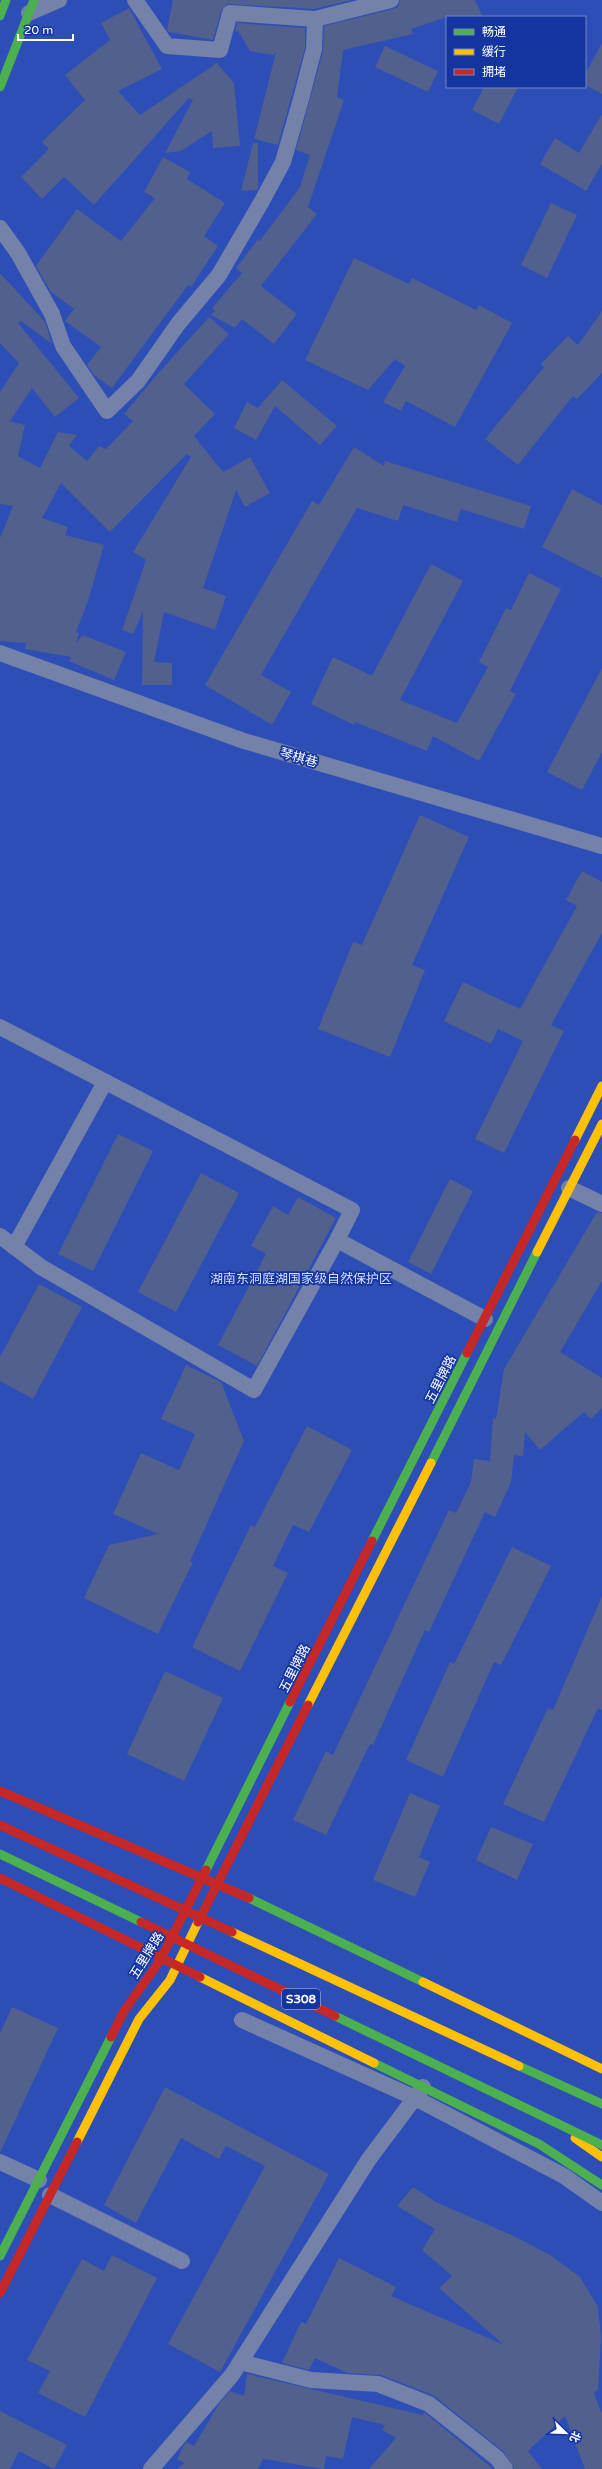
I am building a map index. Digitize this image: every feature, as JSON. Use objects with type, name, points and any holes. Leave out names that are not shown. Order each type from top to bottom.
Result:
[{"type":"main road","points":[[0,16],[6,0]]},
{"type":"main road","points":[[0,87],[31,7]]},
{"type":"main road","name":"五里牌路","points":[[0,2256],[124,2011],[161,1960],[602,1086]]},
{"type":"main road","points":[[0,2293],[139,2019],[170,1980],[602,1124]]},
{"type":"main road","points":[[0,1791],[218,1883],[602,2069]]},
{"type":"main road","name":"S308","points":[[0,1825],[602,2104]]},
{"type":"main road","name":"S308","points":[[0,1854],[537,2113],[602,2146]]},
{"type":"main road","points":[[0,1878],[161,1960],[177,1965],[419,2092],[539,2144],[602,2186]]},
{"type":"main road","points":[[537,2113],[602,2157]]},
{"type":"street","points":[[31,7],[59,0]]},
{"type":"street","points":[[135,0],[167,46],[220,50],[230,13],[315,20],[391,0]]},
{"type":"street","points":[[0,228],[18,253],[52,314],[63,346],[107,411],[138,381],[178,324],[219,275],[283,162],[314,49],[315,20]]},
{"type":"street","name":"琴棋巷","points":[[0,653],[244,741],[602,846]]},
{"type":"street","points":[[0,1027],[352,1210],[254,1390],[41,1267],[0,1236]]},
{"type":"street","points":[[14,1247],[104,1082]]},
{"type":"street","points":[[569,1188],[602,1204]]},
{"type":"street","points":[[337,1240],[485,1319]]},
{"type":"street","points":[[242,2020],[419,2092],[564,2176],[602,2203]]},
{"type":"street","points":[[151,2469],[232,2375],[369,2159],[419,2092]]},
{"type":"street","points":[[0,2162],[39,2180]]},
{"type":"street","points":[[50,2195],[182,2261]]},
{"type":"street","points":[[240,2362],[311,2380],[378,2384],[429,2404],[497,2458],[505,2469]]},
{"type":"green space","name":"湖南东洞庭湖国家级自然保护区","points":[[0,0],[602,0],[602,2469],[0,2469]]},
{"type":"building","points":[[173,0],[352,0],[314,9],[227,4],[221,11],[213,40],[169,32],[167,30]]},
{"type":"building","points":[[400,0],[475,0],[483,16],[446,16],[446,17],[411,29],[413,34],[343,50],[337,97],[344,100],[308,207],[317,214],[261,286],[297,314],[274,344],[242,319],[235,328],[211,315],[215,311],[212,308],[242,273],[236,268],[259,238],[259,242],[300,187],[310,155],[296,150],[323,51],[324,26],[398,7]]},
{"type":"building","points":[[129,8],[162,69],[118,91],[140,115],[217,63],[234,83],[240,146],[213,148],[212,131],[181,151],[165,153],[193,100],[189,98],[94,205],[64,177],[42,199],[21,177],[49,149],[42,142],[85,100],[65,75],[110,40],[101,23]]},
{"type":"building","points":[[237,23],[305,28],[305,48],[278,145],[254,139],[276,52],[273,55],[250,51],[238,31],[235,32]]},
{"type":"building","points":[[602,43],[602,94],[586,86],[586,72]]},
{"type":"building","points":[[385,46],[438,71],[428,92],[375,67]]},
{"type":"building","points":[[483,88],[517,88],[499,124],[472,110]]},
{"type":"building","points":[[602,114],[602,164],[586,191],[540,164],[555,138],[579,153]]},
{"type":"building","points":[[253,143],[258,143],[258,188],[257,190],[241,191]]},
{"type":"building","points":[[163,157],[190,172],[187,179],[225,203],[204,236],[218,246],[191,287],[188,285],[112,388],[94,375],[87,365],[101,347],[65,321],[74,309],[51,292],[36,266],[77,209],[121,241],[155,198],[144,192]]},
{"type":"building","points":[[551,203],[577,215],[547,278],[521,265]]},
{"type":"building","points":[[354,258],[409,284],[412,278],[476,310],[479,305],[512,323],[455,427],[406,401],[401,411],[383,402],[405,366],[395,359],[368,390],[305,360]]},
{"type":"building","points":[[0,273],[45,322],[52,344],[21,321],[18,323],[79,398],[55,417],[32,388],[10,421],[25,425],[18,456],[40,468],[58,432],[77,435],[69,446],[87,461],[99,446],[106,449],[133,421],[124,414],[209,317],[229,334],[184,384],[215,414],[194,436],[223,472],[250,457],[270,493],[245,507],[236,490],[203,588],[226,596],[215,630],[164,612],[154,662],[172,663],[172,685],[142,685],[143,611],[133,634],[122,630],[146,560],[133,552],[191,457],[187,454],[110,532],[61,483],[42,518],[68,527],[65,535],[104,545],[88,601],[76,632],[79,633],[76,643],[83,635],[126,652],[114,680],[69,661],[71,657],[25,649],[26,643],[0,641],[0,538],[13,506],[0,504],[0,392],[19,363],[0,343]]},
{"type":"building","points":[[602,311],[602,373],[577,399],[573,396],[518,465],[485,439],[544,367],[541,364],[568,336],[578,345]]},
{"type":"building","points":[[282,380],[337,426],[320,445],[275,406],[256,440],[234,428],[247,402],[258,408]]},
{"type":"building","points":[[354,447],[384,466],[385,461],[531,506],[524,529],[461,509],[457,522],[403,505],[398,521],[357,508],[261,675],[291,692],[272,725],[205,685],[312,501],[319,505]]},
{"type":"building","points":[[572,489],[602,505],[602,578],[542,547]]},
{"type":"building","points":[[431,564],[463,581],[400,700],[457,723],[488,667],[479,662],[506,608],[511,610],[529,573],[561,589],[510,691],[516,694],[479,761],[433,736],[427,751],[355,722],[354,725],[311,704],[333,657],[372,676]]},
{"type":"building","points":[[602,668],[602,752],[582,790],[547,772]]},
{"type":"building","points":[[420,815],[469,837],[412,965],[425,970],[390,1057],[318,1029],[353,942],[362,945]]},
{"type":"building","points":[[582,871],[602,882],[602,933],[551,1025],[564,1031],[504,1153],[475,1139],[523,1041],[498,1029],[491,1044],[444,1021],[463,982],[520,1009],[577,906],[566,900]]},
{"type":"building","points":[[118,1134],[153,1151],[93,1271],[58,1254]]},
{"type":"building","points":[[201,1173],[239,1193],[176,1312],[138,1292]]},
{"type":"building","points":[[450,1179],[473,1191],[431,1274],[408,1262]]},
{"type":"building","points":[[298,1197],[336,1218],[257,1366],[218,1345],[266,1254],[251,1246],[273,1206],[288,1215]]},
{"type":"building","points":[[597,1212],[602,1213],[602,1281],[560,1352],[602,1378],[602,1408],[591,1419],[584,1412],[540,1450],[525,1432],[523,1456],[514,1455],[511,1482],[495,1517],[485,1512],[429,1632],[425,1630],[373,1745],[370,1744],[326,1835],[293,1820],[326,1751],[333,1755],[449,1510],[456,1513],[471,1482],[474,1459],[490,1461],[493,1418],[496,1419],[504,1369]]},
{"type":"building","points":[[39,1284],[82,1307],[33,1399],[0,1381],[0,1357]]},
{"type":"building","points":[[186,1365],[221,1382],[244,1441],[190,1561],[193,1562],[158,1634],[84,1598],[109,1545],[158,1534],[113,1514],[141,1453],[179,1470],[195,1434],[161,1419]]},
{"type":"building","points":[[307,1426],[352,1450],[309,1532],[293,1525],[273,1566],[288,1573],[240,1671],[192,1647],[251,1525],[255,1527]]},
{"type":"building","points":[[512,1547],[551,1566],[501,1665],[494,1662],[443,1777],[406,1760],[450,1662],[454,1664]]},
{"type":"building","points":[[602,1596],[602,1710],[598,1708],[544,1822],[503,1804],[548,1708],[553,1710]]},
{"type":"building","points":[[165,1671],[223,1698],[184,1781],[127,1754]]},
{"type":"building","points":[[410,1793],[440,1806],[419,1857],[430,1862],[415,1897],[373,1880]]},
{"type":"building","points":[[491,1827],[533,1844],[517,1880],[476,1860]]},
{"type":"building","points":[[12,2007],[58,2028],[0,2153],[0,2033]]},
{"type":"building","points":[[165,2087],[329,2174],[220,2372],[168,2344],[265,2166],[226,2146],[219,2159],[181,2138],[136,2223],[104,2205]]},
{"type":"building","points":[[413,2187],[436,2202],[518,2238],[550,2255],[580,2277],[598,2307],[601,2337],[598,2390],[594,2393],[602,2414],[602,2469],[585,2469],[565,2416],[528,2451],[542,2469],[514,2469],[503,2451],[433,2395],[381,2375],[347,2373],[315,2358],[309,2370],[282,2363],[301,2322],[306,2324],[339,2258],[396,2287],[391,2296],[504,2345],[439,2288],[452,2276],[422,2250],[435,2229],[397,2206]]},
{"type":"building","points":[[112,2255],[157,2278],[85,2417],[38,2393],[50,2371],[27,2360],[82,2259],[104,2271]]},
{"type":"building","points":[[247,2374],[423,2415],[424,2412],[493,2469],[369,2469],[396,2438],[382,2430],[385,2425],[352,2417],[343,2459],[326,2456],[324,2469],[263,2459],[258,2469],[177,2469],[185,2463],[177,2459],[186,2442],[194,2446],[219,2404],[230,2391],[244,2396]]},
{"type":"building","points":[[0,2411],[67,2445],[54,2469],[19,2451],[10,2469],[0,2469]]},
{"type":"traffic: fast","points":[[0,16],[6,0]]},
{"type":"traffic: fast","points":[[0,87],[34,0]]},
{"type":"traffic: fast","points":[[431,1463],[537,1252]]},
{"type":"traffic: fast","points":[[372,1541],[467,1353]]},
{"type":"traffic: fast","points":[[206,1870],[290,1702]]},
{"type":"traffic: fast","points":[[0,1854],[141,1922]]},
{"type":"traffic: fast","points":[[249,1898],[423,1982]]},
{"type":"traffic: fast","points":[[335,2016],[602,2145]]},
{"type":"traffic: fast","points":[[0,2256],[111,2037]]},
{"type":"traffic: fast","points":[[374,2063],[539,2144],[602,2185]]},
{"type":"traffic: fast","points":[[519,2066],[602,2104]]},
{"type":"traffic: slow","points":[[575,1140],[602,1086]]},
{"type":"traffic: slow","points":[[537,1252],[602,1124]]},
{"type":"traffic: slow","points":[[308,1705],[431,1463]]},
{"type":"traffic: slow","points":[[77,2142],[139,2019],[170,1980],[198,1922]]},
{"type":"traffic: slow","points":[[232,1932],[519,2066]]},
{"type":"traffic: slow","points":[[200,1977],[374,2063]]},
{"type":"traffic: slow","points":[[423,1982],[602,2069]]},
{"type":"traffic: slow","points":[[575,2138],[602,2157]]},
{"type":"traffic: jam","points":[[467,1353],[575,1140]]},
{"type":"traffic: jam","points":[[290,1702],[372,1541]]},
{"type":"traffic: jam","points":[[198,1922],[308,1705]]},
{"type":"traffic: jam","points":[[0,1791],[249,1898]]},
{"type":"traffic: jam","points":[[0,1825],[232,1932]]},
{"type":"traffic: jam","points":[[111,2037],[124,2011],[159,1962],[206,1870]]},
{"type":"traffic: jam","points":[[0,1878],[200,1977]]},
{"type":"traffic: jam","points":[[141,1922],[335,2016]]},
{"type":"traffic: jam","points":[[0,2293],[77,2142]]}]
